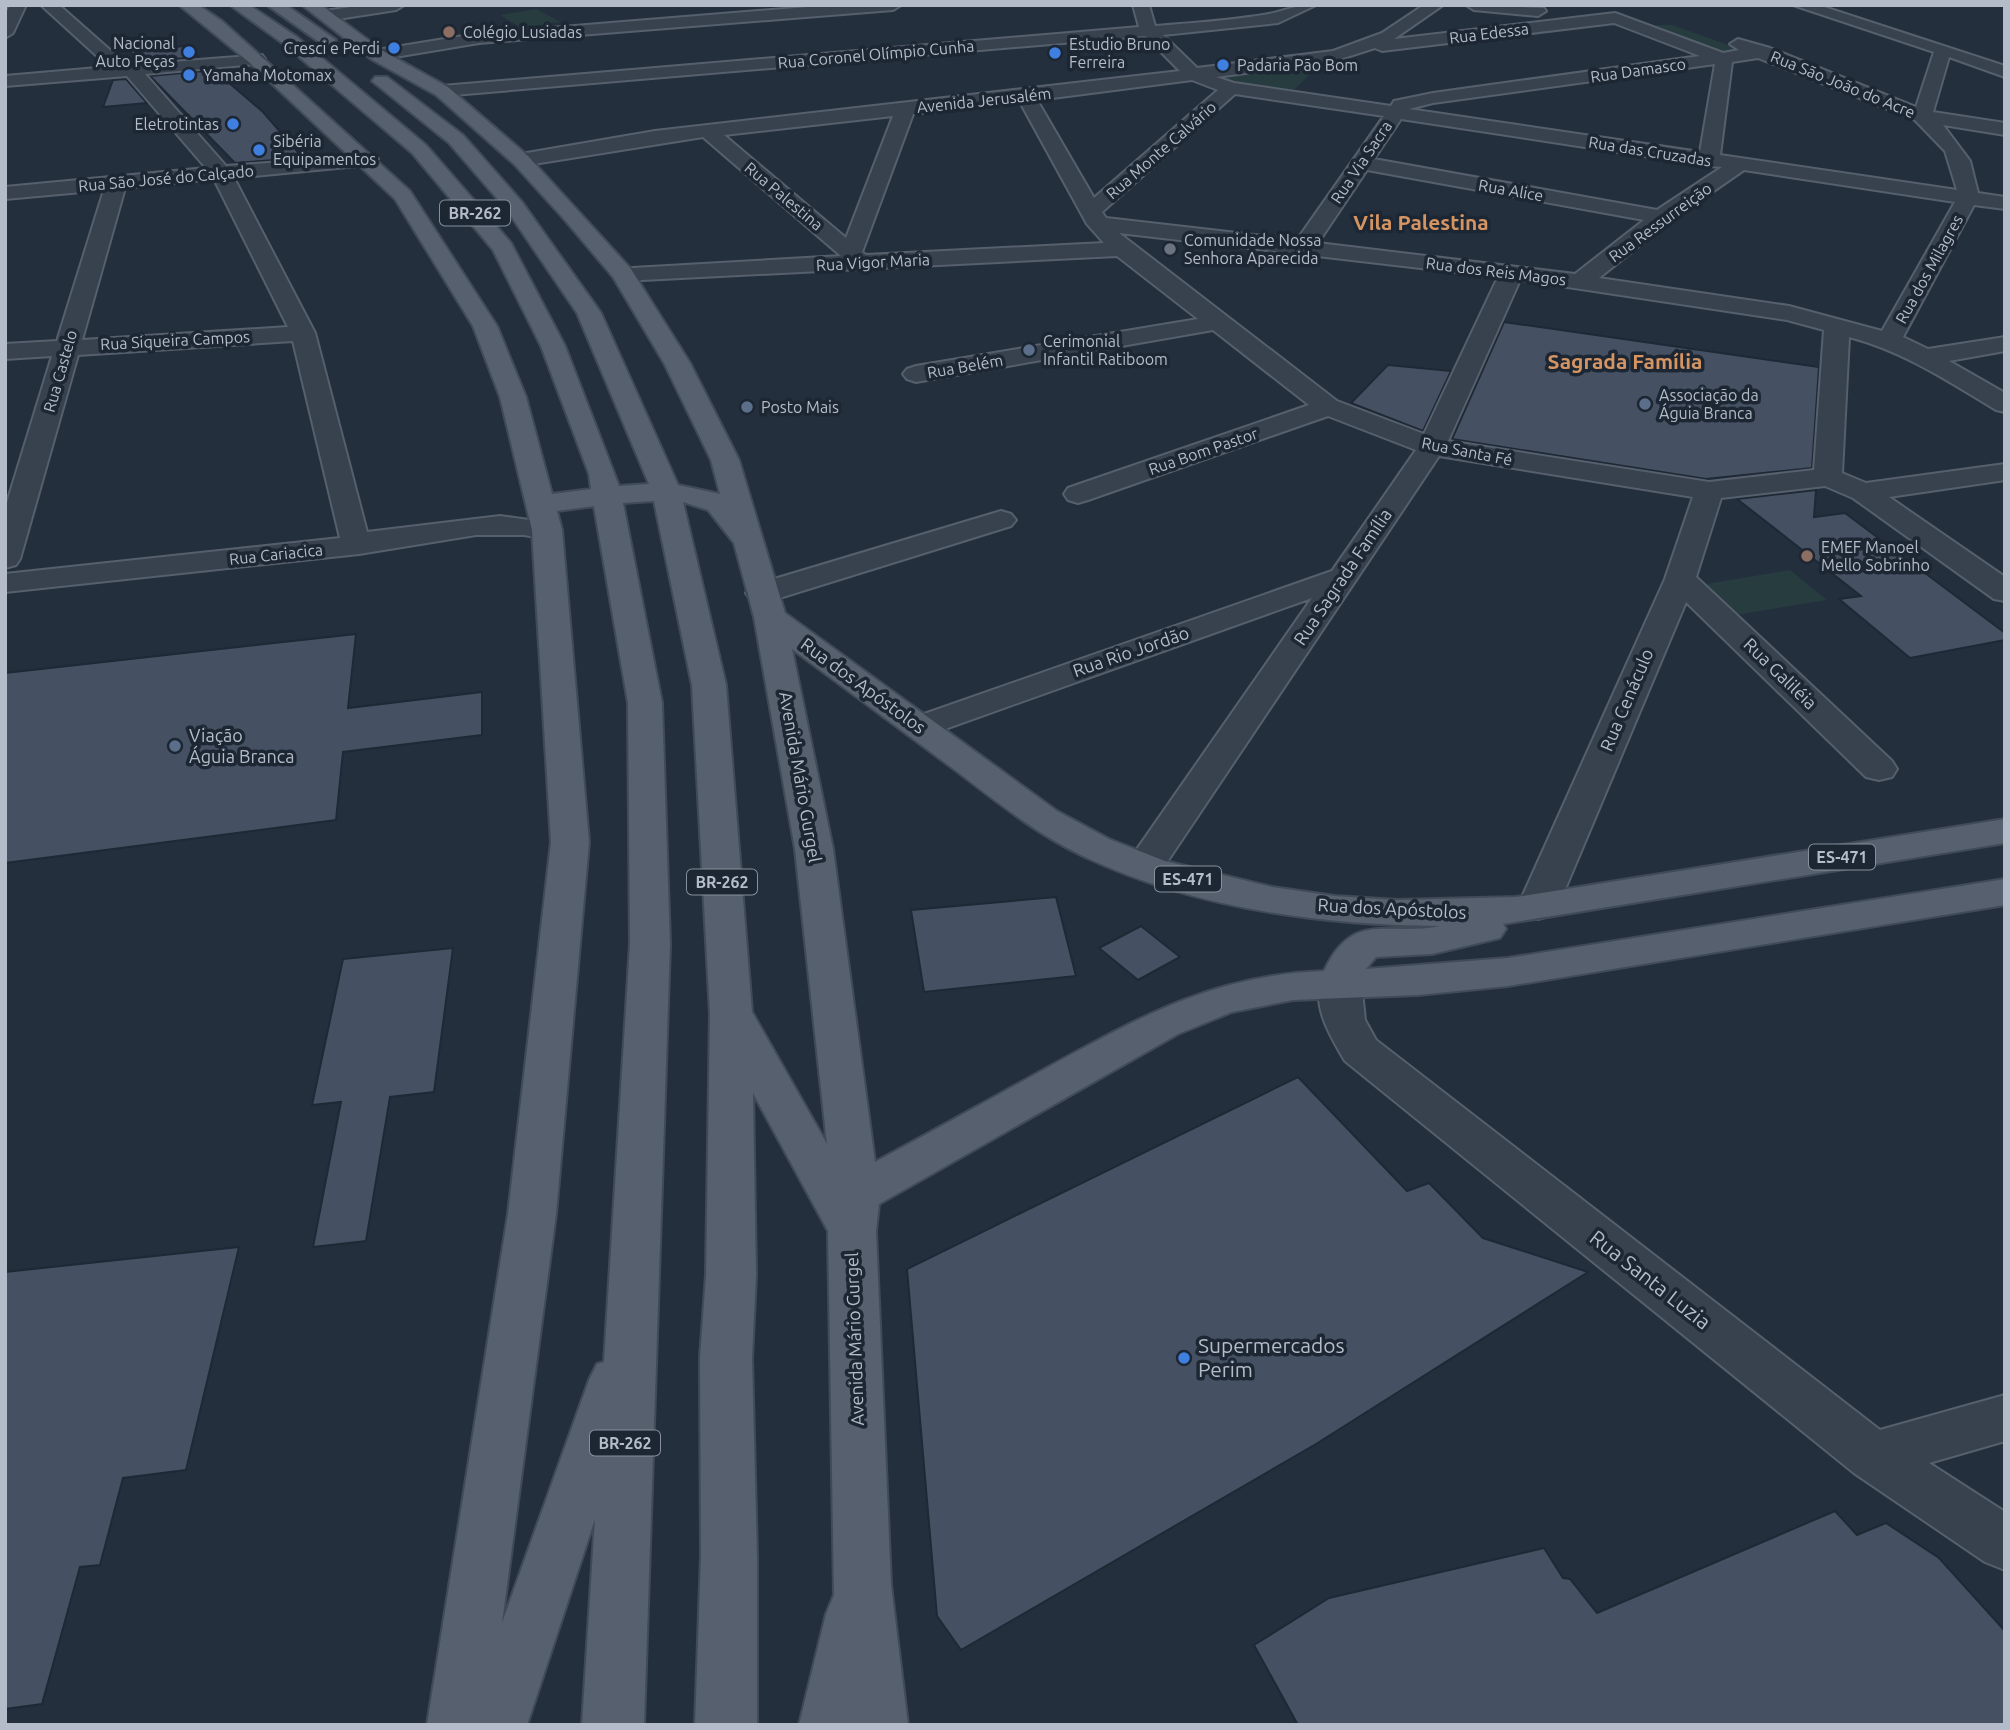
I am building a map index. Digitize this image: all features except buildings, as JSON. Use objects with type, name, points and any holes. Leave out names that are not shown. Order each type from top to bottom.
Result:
[{"type":"main road","name":"BR-262","points":[[187,5],[215,24],[256,59],[368,159],[403,195],[485,326],[513,397],[544,517],[570,842],[532,1214],[458,1725]]},
{"type":"main road","name":"BR-262","points":[[238,5],[312,59],[419,149],[503,248],[553,346],[603,474],[645,716],[650,944],[642,1162],[629,1338],[613,1725]]},
{"type":"main road","name":"BR-262","points":[[275,5],[319,33],[456,139],[515,206],[589,313],[667,494],[709,685],[731,1014],[731,1275],[726,1358],[729,1556],[726,1725]]},
{"type":"main road","name":"Avenida Mário Gurgel","points":[[318,10],[377,55],[434,88],[521,160],[572,214],[623,274],[643,338],[677,363],[725,460],[766,605],[814,849],[854,1213],[862,1585],[877,1725]]},
{"type":"main road","points":[[215,24],[312,59]]},
{"type":"main road","points":[[431,119],[434,88]]},
{"type":"main road","points":[[456,139],[572,214]]},
{"type":"main road","points":[[419,149],[436,245]]},
{"type":"main road","points":[[622,386],[643,338]]},
{"type":"main road","points":[[544,517],[608,498],[667,494],[707,498],[730,513],[748,547]]},
{"type":"main road","name":"Rua dos Apóstolos","points":[[766,605],[919,727],[1044,819],[1145,865],[1219,888],[1319,907],[1419,914],[1527,908],[2005,831]]},
{"type":"main road","points":[[731,1014],[854,1213],[1078,1070],[1192,1010],[1256,991],[1340,982],[1418,981],[1508,972],[2005,892]]},
{"type":"main road","points":[[1340,982],[1353,953],[1367,944],[1432,941],[1466,936],[1489,929],[1527,908]]},
{"type":"main road","points":[[496,1725],[629,1338]]},
{"type":"main road","points":[[830,1725],[862,1585]]},
{"type":"street","points":[[5,33],[18,5]]},
{"type":"street","points":[[49,5],[113,62],[133,71],[221,173],[303,333],[355,538]]},
{"type":"street","points":[[318,10],[396,5]]},
{"type":"street","points":[[580,22],[893,5]]},
{"type":"street","points":[[1141,5],[1148,30],[1192,74]]},
{"type":"street","name":"Rua Coronel Olímpio Cunha","points":[[434,88],[1278,18],[1308,5]]},
{"type":"street","name":"Avenida Jerusalém","points":[[521,160],[707,131],[1026,96],[1334,56],[1364,49],[1399,33],[1435,5]]},
{"type":"street","points":[[1474,5],[1648,14],[1695,29]]},
{"type":"street","points":[[1801,5],[1943,49],[2005,72]]},
{"type":"street","points":[[377,55],[660,7]]},
{"type":"street","points":[[1620,12],[1724,59],[1709,160]]},
{"type":"street","name":"Rua Edessa","points":[[1364,49],[1620,12]]},
{"type":"street","points":[[1718,37],[1763,52]]},
{"type":"street","points":[[1922,116],[1943,49]]},
{"type":"street","name":"Rua Damasco","points":[[1394,111],[1401,105],[1433,98],[1763,52]]},
{"type":"street","name":"Rua São João do Acre","points":[[1763,52],[1922,116],[2005,128]]},
{"type":"street","points":[[1295,99],[1334,56]]},
{"type":"street","points":[[5,81],[256,59]]},
{"type":"street","name":"Rua das Cruzadas","points":[[1192,74],[1231,88],[1295,99],[1394,111],[2005,203]]},
{"type":"street","name":"Rua Monte Calvário","points":[[1094,218],[1231,88]]},
{"type":"street","name":"Rua Santa Fé","points":[[1026,96],[1094,218],[1122,249],[1328,407],[1432,447],[1709,491],[1828,477],[1863,492],[2005,592]]},
{"type":"street","points":[[856,257],[906,108]]},
{"type":"street","name":"Rua Via Sacra","points":[[1304,247],[1394,111]]},
{"type":"street","name":"Rua dos Milagres","points":[[1889,340],[1968,197],[1967,174],[1958,153],[1942,132],[1922,116]]},
{"type":"street","name":"Rua Palestina","points":[[707,131],[856,257]]},
{"type":"street","name":"Rua São José do Calçado","points":[[5,193],[368,159]]},
{"type":"street","name":"Rua Alice","points":[[1360,163],[1661,217]]},
{"type":"street","name":"Rua Ressurreição","points":[[1581,281],[1661,217],[1740,164]]},
{"type":"street","name":"Rua Castelo","points":[[5,559],[116,184]]},
{"type":"street","name":"Rua dos Reis Magos","points":[[1094,218],[1581,281],[1789,313],[1889,340],[1926,357],[2005,404]]},
{"type":"street","name":"Rua Vigor Maria","points":[[623,274],[856,257],[1122,249]]},
{"type":"street","name":"Rua Sagrada Família","points":[[1145,865],[1432,447],[1512,272]]},
{"type":"street","name":"Rua Belém","points":[[916,374],[1220,322]]},
{"type":"street","points":[[1828,477],[1837,324]]},
{"type":"street","name":"Rua Siqueira Campos","points":[[5,352],[303,333]]},
{"type":"street","points":[[1926,357],[2005,344]]},
{"type":"street","name":"Rua Bom Pastor","points":[[1078,494],[1328,407]]},
{"type":"street","points":[[1863,492],[2005,472]]},
{"type":"street","name":"Rua Cenáculo","points":[[1527,908],[1680,579],[1709,491]]},
{"type":"street","name":"Rua Cariacica","points":[[5,566],[492,525],[524,525],[544,517]]},
{"type":"street","points":[[766,605],[1001,520]]},
{"type":"street","name":"Rua Cariacica","points":[[5,583],[355,538]]},
{"type":"street","name":"Rua Rio Jordão","points":[[919,727],[1343,577]]},
{"type":"street","name":"Rua Galiléia","points":[[1680,579],[1879,769]]},
{"type":"street","name":"Rua Santa Luzia","points":[[1340,982],[1344,1020],[1360,1050],[1873,1456],[2005,1545]]},
{"type":"street","points":[[1873,1456],[2005,1418]]},
{"type":"green space","points":[[536,9],[561,22],[521,28],[500,15]]},
{"type":"green space","points":[[1656,25],[1672,25],[1737,48],[1717,52],[1706,50],[1654,28]]},
{"type":"green space","points":[[1306,66],[1312,72],[1294,90],[1225,82],[1216,75]]},
{"type":"green space","points":[[1790,570],[1827,600],[1729,616],[1694,586]]},
{"type":"place","name":"Colégio Lusiadas","points":[[449,32]]},
{"type":"place","name":"Cresci e Perdi","points":[[394,48]]},
{"type":"place","name":"Nacional Auto Peças","points":[[189,52]]},
{"type":"place","name":"Estudio Bruno Ferreira","points":[[1055,53]]},
{"type":"place","name":"Padaria Pão Bom","points":[[1223,65]]},
{"type":"place","name":"Yamaha Motomax","points":[[189,75]]},
{"type":"place","name":"Eletrotintas","points":[[233,124]]},
{"type":"place","name":"Sibéria Equipamentos","points":[[259,150]]},
{"type":"place","name":"Comunidade Nossa Senhora Aparecida","points":[[1170,249]]},
{"type":"place","name":"Cerimonial Infantil Ratiboom","points":[[1029,350]]},
{"type":"place","name":"Associação da Águia Branca","points":[[1645,404]]},
{"type":"place","name":"Posto Mais","points":[[747,407]]},
{"type":"place","name":"EMEF Manoel Mello Sobrinho","points":[[1807,556]]},
{"type":"place","name":"Viação Águia Branca","points":[[175,746]]},
{"type":"place","name":"Supermercados Perim","points":[[1184,1358]]},
{"type":"district","name":"Vila Palestina","points":[[1421,223]]},
{"type":"district","name":"Sagrada Família","points":[[1625,362]]}]
